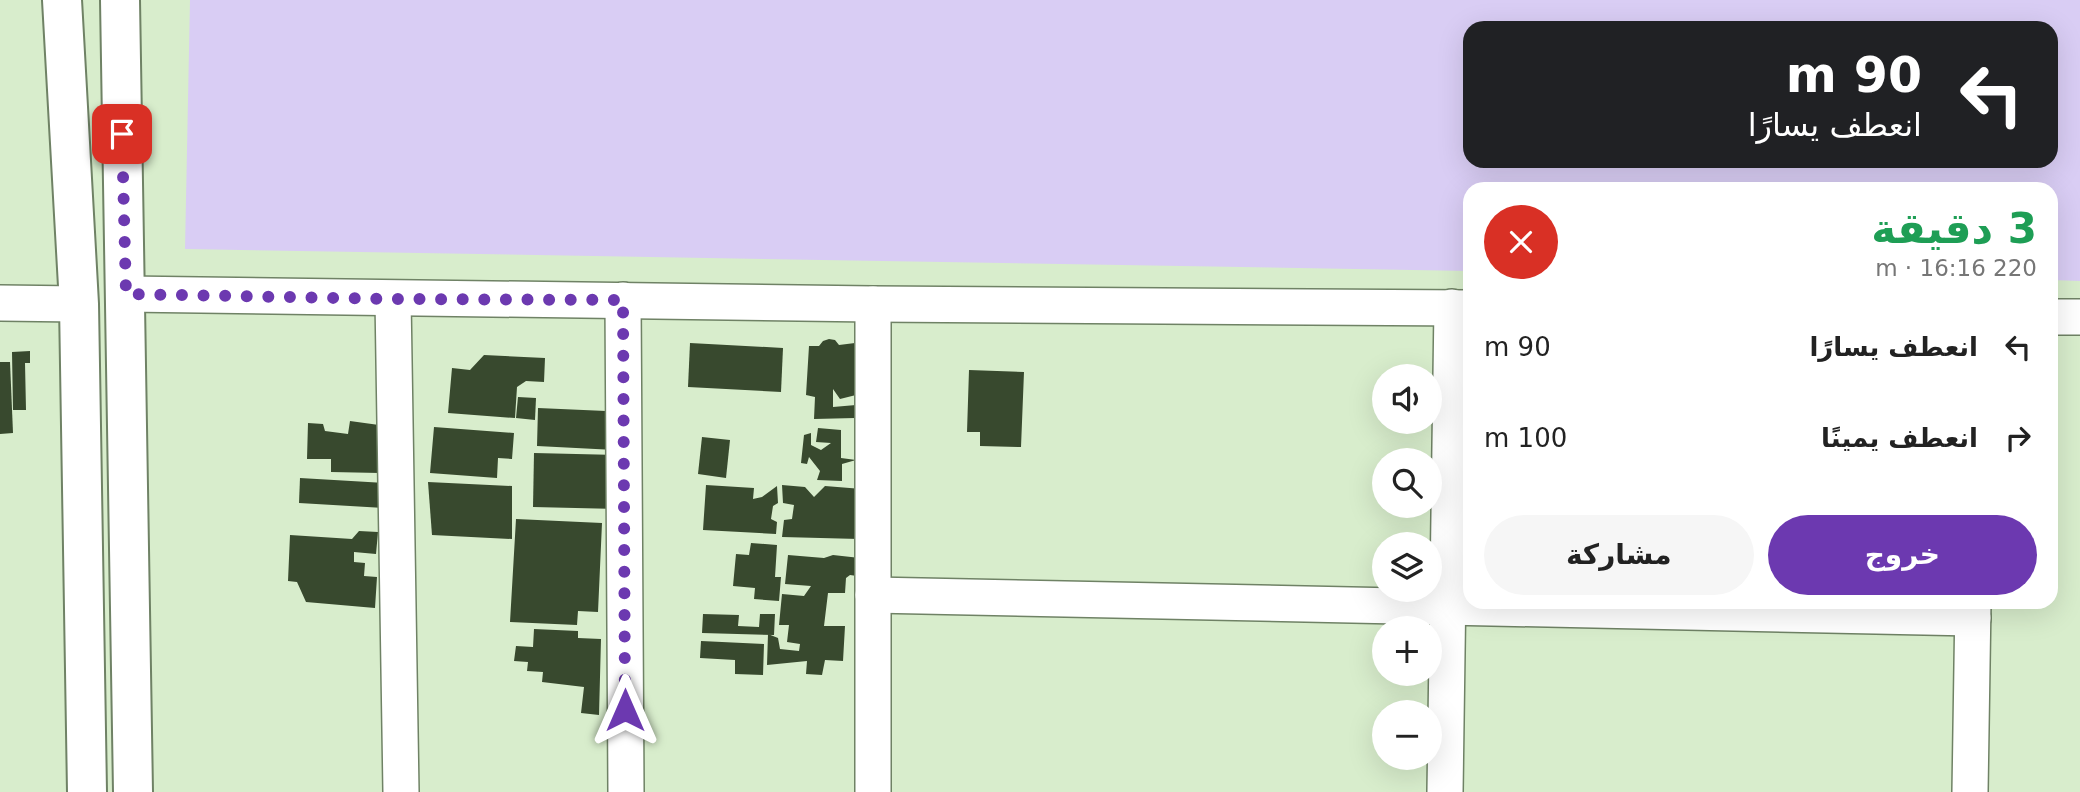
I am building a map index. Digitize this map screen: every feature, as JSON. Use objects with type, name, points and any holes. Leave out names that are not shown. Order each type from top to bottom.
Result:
[{"type":"street","points":[[62,0],[79,304],[87,792]]},
{"type":"street","points":[[120,0],[133,792]]},
{"type":"street","points":[[126,294],[393,299],[1461,308],[1449,606],[1445,792]]},
{"type":"street","points":[[393,299],[401,792]]},
{"type":"street","points":[[623,300],[626,792]]},
{"type":"street","points":[[0,303],[79,304]]},
{"type":"street","points":[[873,304],[873,792]]},
{"type":"street","points":[[2058,317],[2080,317]]},
{"type":"street","points":[[873,595],[1463,606]]},
{"type":"street","points":[[1842,609],[1973,610],[1970,792]]},
{"type":"shaded area","points":[[190,0],[2080,0],[2080,281],[2058,280],[2058,182],[1463,182],[1463,271],[185,249]]},
{"type":"building","points":[[829,339],[835,340],[839,345],[855,343],[856,395],[840,399],[833,389],[833,407],[856,405],[855,418],[814,419],[815,397],[806,395],[809,346],[819,346]]},
{"type":"building","points":[[690,343],[783,348],[781,392],[688,387]]},
{"type":"building","points":[[30,351],[30,363],[25,363],[26,410],[13,410],[12,352]]},
{"type":"building","points":[[484,355],[545,358],[544,382],[526,381],[517,387],[515,418],[448,413],[452,368],[470,370]]},
{"type":"building","points":[[0,362],[10,362],[13,433],[0,434]]},
{"type":"building","points":[[969,370],[1024,372],[1021,447],[980,446],[980,432],[967,432]]},
{"type":"building","points":[[518,397],[536,398],[535,420],[516,418]]},
{"type":"building","points":[[538,408],[606,411],[606,425],[616,425],[615,450],[537,446]]},
{"type":"building","points":[[350,421],[379,425],[380,473],[331,472],[331,459],[307,459],[308,423],[323,424],[325,431],[348,434]]},
{"type":"building","points":[[434,427],[514,433],[512,459],[498,458],[497,478],[430,473]]},
{"type":"building","points":[[818,428],[841,430],[841,458],[856,460],[842,464],[842,481],[817,480],[820,471],[809,457],[807,464],[801,463],[804,435],[811,433],[811,445],[821,450],[831,443],[816,442]]},
{"type":"building","points":[[702,437],[730,440],[726,478],[698,474]]},
{"type":"building","points":[[534,453],[618,455],[618,509],[533,507]]},
{"type":"building","points":[[300,478],[385,483],[384,508],[299,503]]},
{"type":"building","points":[[428,482],[512,486],[512,539],[432,535]]},
{"type":"building","points":[[706,485],[754,488],[753,499],[762,497],[777,486],[778,503],[773,506],[771,519],[777,522],[776,534],[703,530]]},
{"type":"building","points":[[782,485],[805,487],[814,497],[825,486],[862,489],[859,539],[782,537],[784,520],[792,519],[794,505],[783,503]]},
{"type":"building","points":[[516,519],[602,523],[598,612],[578,611],[577,625],[510,622]]},
{"type":"building","points":[[359,531],[378,532],[376,554],[354,552],[354,562],[365,563],[364,576],[377,577],[375,608],[306,602],[297,582],[288,581],[290,535],[352,539]]},
{"type":"building","points":[[751,543],[777,545],[775,577],[781,577],[779,601],[754,599],[755,588],[733,586],[736,554],[749,555]]},
{"type":"building","points":[[788,555],[860,558],[857,576],[850,575],[846,578],[845,593],[828,593],[824,626],[845,626],[843,661],[825,660],[822,675],[806,674],[807,661],[767,665],[768,634],[778,638],[780,649],[799,651],[800,644],[787,642],[789,625],[779,625],[782,594],[804,596],[811,586],[785,584]]},
{"type":"building","points":[[703,614],[739,615],[738,626],[759,627],[760,614],[775,614],[774,635],[702,633]]},
{"type":"building","points":[[534,629],[578,631],[578,638],[601,639],[599,715],[581,713],[584,687],[542,682],[543,672],[527,671],[528,662],[514,661],[516,646],[533,647]]},
{"type":"building","points":[[701,641],[764,644],[763,675],[735,674],[735,660],[700,658]]},
{"type":"route","points":[[122,134],[126,294],[623,300],[625,710]]}]
